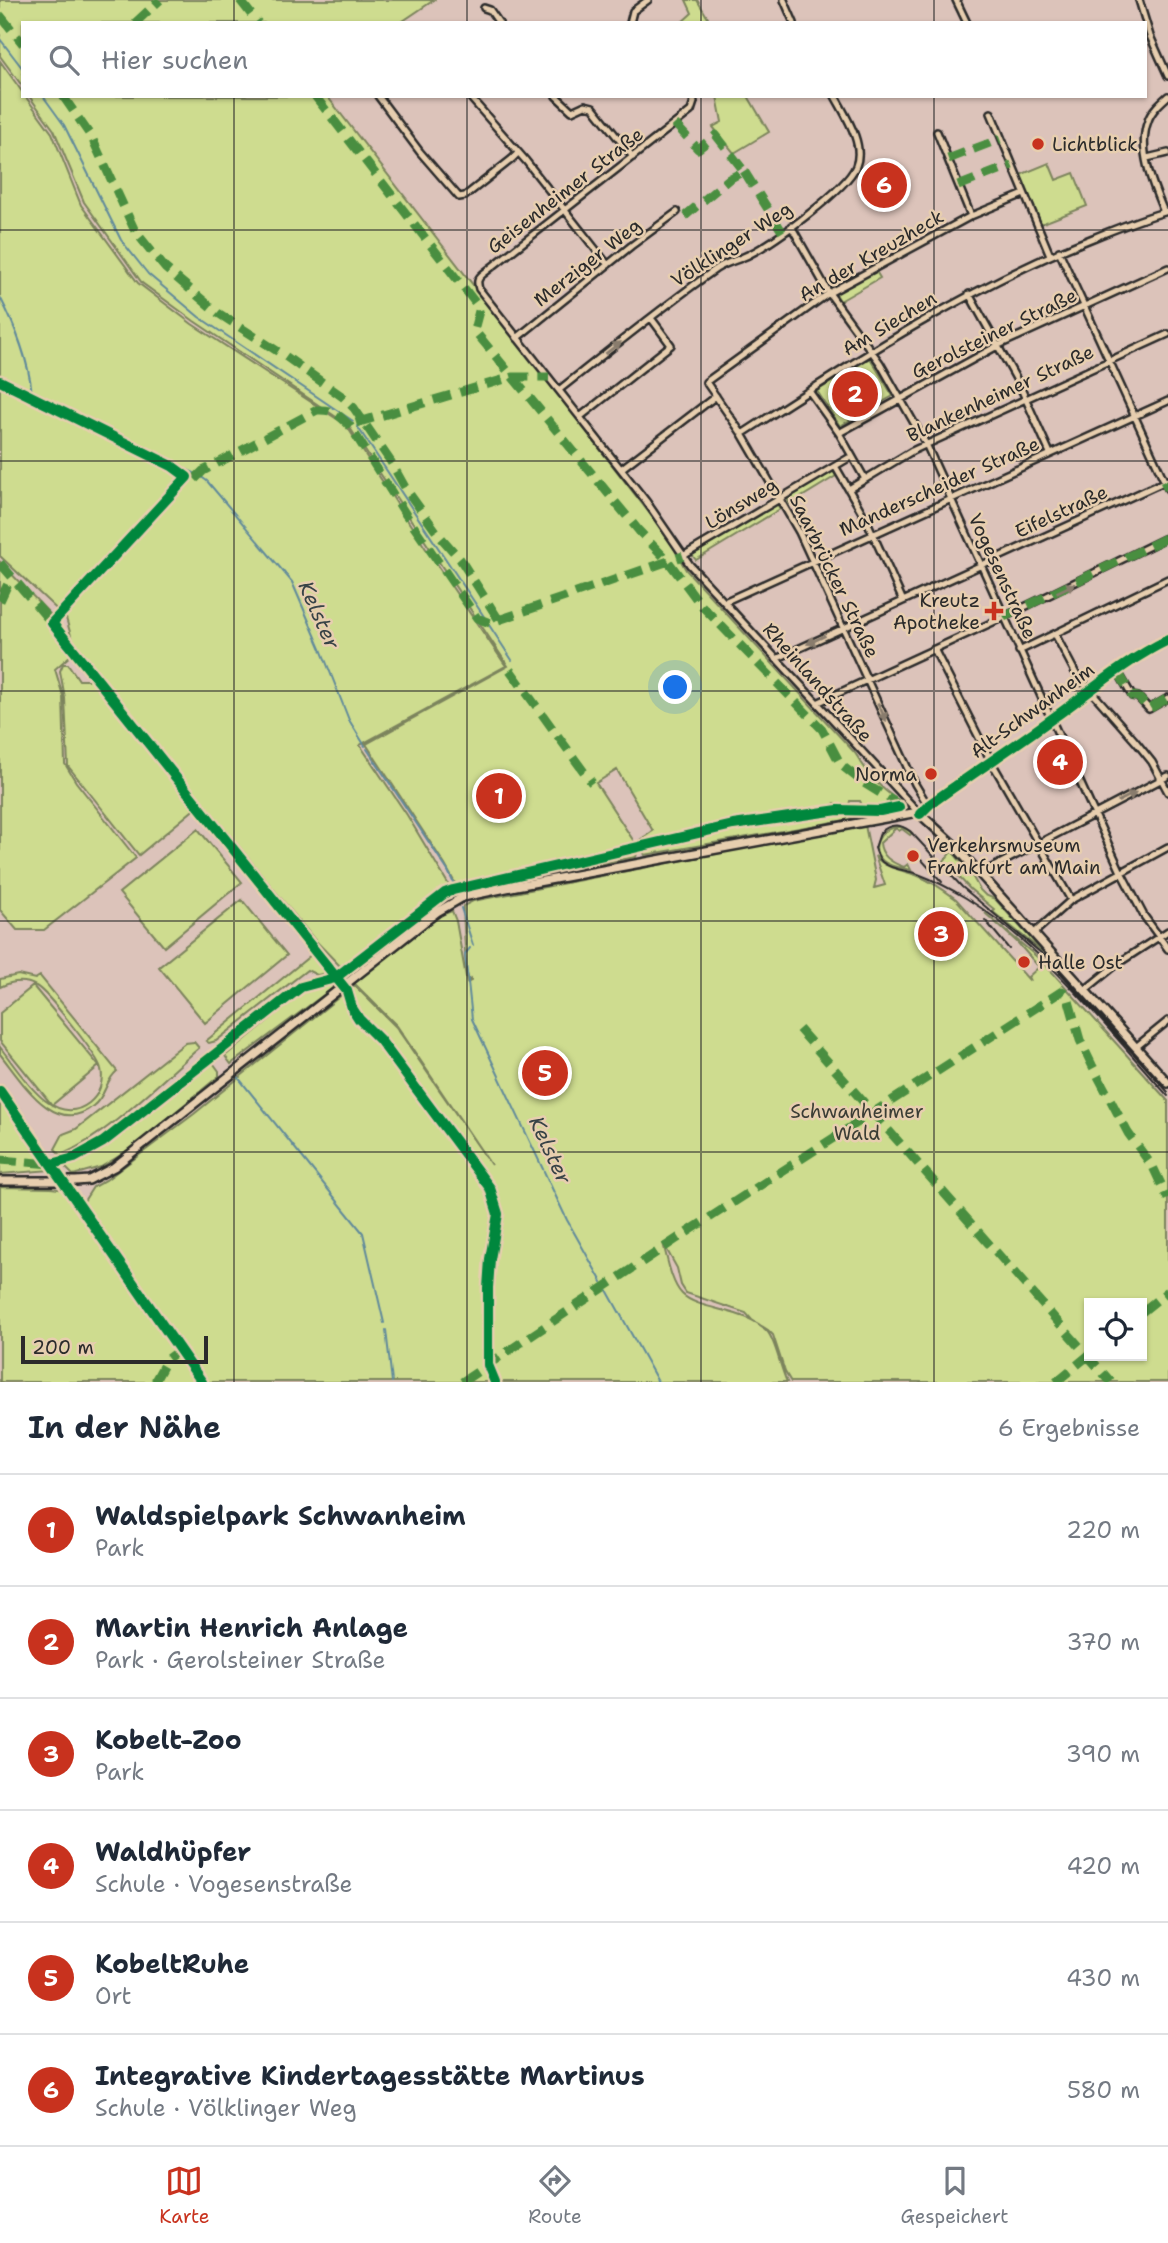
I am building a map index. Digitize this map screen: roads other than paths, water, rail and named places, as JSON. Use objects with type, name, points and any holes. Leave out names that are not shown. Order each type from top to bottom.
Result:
[{"type":"street","points":[[630,21],[633,11],[648,0]]},
{"type":"street","points":[[783,0],[793,21]]},
{"type":"street","points":[[956,0],[966,21]]},
{"type":"street","points":[[1139,0],[1144,21]]},
{"type":"street","points":[[484,8],[490,10],[498,21]]},
{"type":"street","points":[[1148,37],[1168,76]]},
{"type":"street","points":[[1166,211],[1147,158],[1145,138],[1147,123],[1153,112],[1168,96]]},
{"type":"street","points":[[379,98],[419,152],[459,197],[465,196],[518,153]]},
{"type":"street","points":[[471,98],[608,265]]},
{"type":"street","points":[[558,98],[572,110],[585,105],[593,107],[633,157]]},
{"type":"street","name":"Geisenheimer Straße","points":[[478,278],[691,111],[693,98]]},
{"type":"street","name":"Völklinger Weg","points":[[559,390],[720,266],[749,255],[791,226],[844,183],[857,164],[857,145],[836,98]]},
{"type":"street","points":[[991,114],[1050,255]]},
{"type":"street","points":[[937,132],[971,216]]},
{"type":"street","points":[[1147,158],[1168,153]]},
{"type":"street","name":"An der Kreuzheck","points":[[706,382],[829,293],[971,216],[1024,194]]},
{"type":"street","name":"Am Siechen","points":[[741,434],[872,350],[969,294],[1059,251],[1166,211]]},
{"type":"street","name":"Merziger Weg","points":[[517,338],[677,212]]},
{"type":"street","name":"Vogesenstraße","points":[[791,226],[829,293],[872,350],[926,444],[1121,872],[1139,907],[1168,949]]},
{"type":"street","points":[[1059,251],[1168,489]]},
{"type":"street","name":"Gerolsteiner Straße","points":[[839,433],[999,345],[1168,268]]},
{"type":"street","name":"Rheinlandstraße","points":[[478,278],[479,289],[665,526],[683,556],[909,804],[955,846],[1168,1083]]},
{"type":"street","points":[[969,294],[999,345],[1050,453]]},
{"type":"street","points":[[580,417],[671,345],[651,318]]},
{"type":"street","name":"Blankenheimer Straße","points":[[849,489],[926,444],[1168,334]]},
{"type":"street","name":"Saarbrücker Straße","points":[[706,382],[780,497],[844,627],[920,793],[930,804]]},
{"type":"street","points":[[809,391],[839,433],[865,479]]},
{"type":"street","points":[[621,469],[716,396]]},
{"type":"street","name":"Manderscheider Straße","points":[[724,602],[1168,401]]},
{"type":"street","name":"Lönsweg","points":[[683,556],[852,456]]},
{"type":"street","points":[[835,466],[873,533],[903,601]]},
{"type":"street","name":"Eifelstraße","points":[[776,659],[1166,481]]},
{"type":"street","points":[[817,703],[1004,617],[1168,537]]},
{"type":"street","points":[[1019,651],[1168,579]]},
{"type":"street","points":[[1055,634],[1071,667],[1136,742],[1168,792]]},
{"type":"street","name":"Alt-Schwanheim","points":[[919,813],[1117,670],[1168,640]]},
{"type":"street","points":[[934,649],[991,761],[1070,900]]},
{"type":"street","points":[[1117,670],[1132,696],[1138,697],[1149,709],[1168,698]]},
{"type":"street","points":[[980,874],[1168,775]]},
{"type":"street","points":[[909,804],[920,793]]},
{"type":"street","points":[[0,1181],[89,1180],[114,1167],[437,912],[456,900],[516,886],[919,813]]},
{"type":"street","points":[[1034,933],[1070,900],[1168,847]]},
{"type":"street","points":[[1085,990],[1117,964],[1168,931]]},
{"type":"street","points":[[1136,1047],[1168,1021]]},
{"type":"waterway","points":[[0,39],[21,66]]},
{"type":"waterway","points":[[44,98],[64,125],[121,240],[148,274],[199,317],[353,421]]},
{"type":"waterway","name":"Kelster","points":[[0,297],[20,344],[32,393],[196,474]]},
{"type":"waterway","points":[[357,426],[487,621]]},
{"type":"waterway","name":"Kelster","points":[[200,476],[292,582],[349,720],[365,746]]},
{"type":"waterway","points":[[489,625],[512,660]]},
{"type":"waterway","name":"Kelster","points":[[367,749],[448,871],[455,886]]},
{"type":"waterway","name":"Kelster","points":[[461,908],[473,945]]},
{"type":"waterway","name":"Kelster","points":[[470,948],[465,954],[472,1019],[567,1220],[602,1282]]},
{"type":"waterway","points":[[237,1076],[363,1233],[384,1323]]},
{"type":"waterway","name":"Kelster","points":[[607,1290],[658,1382]]},
{"type":"waterway","points":[[386,1330],[392,1382]]},
{"type":"tram line","points":[[1168,1092],[1047,958],[962,887],[910,831],[894,826],[880,833],[875,848],[882,862],[924,876],[954,891],[1022,940],[1073,990],[1168,1096]]},
{"type":"tram line","points":[[921,859],[942,882]]},
{"type":"tram line","points":[[985,920],[1009,949]]},
{"type":"place","name":"Lichtblick","points":[[1038,144]]},
{"type":"place","name":"Integrative Kindertagesstätte Martinus","points":[[884,185]]},
{"type":"place","name":"Martin Henrich Anlage","points":[[855,394]]},
{"type":"place","name":"Kreutz Apotheke","points":[[994,611]]},
{"type":"place","name":"Waldhüpfer","points":[[1060,762]]},
{"type":"place","name":"Norma","points":[[931,774]]},
{"type":"place","name":"Waldspielpark Schwanheim","points":[[499,796]]},
{"type":"place","name":"Verkehrsmuseum Frankfurt am Main","points":[[913,856]]},
{"type":"place","name":"Kobelt-Zoo","points":[[941,934]]},
{"type":"place","name":"Halle Ost","points":[[1024,962]]},
{"type":"place","name":"KobeltRuhe","points":[[545,1073]]},
{"type":"park label","name":"Schwanheimer Wald","points":[[857,1122]]}]
